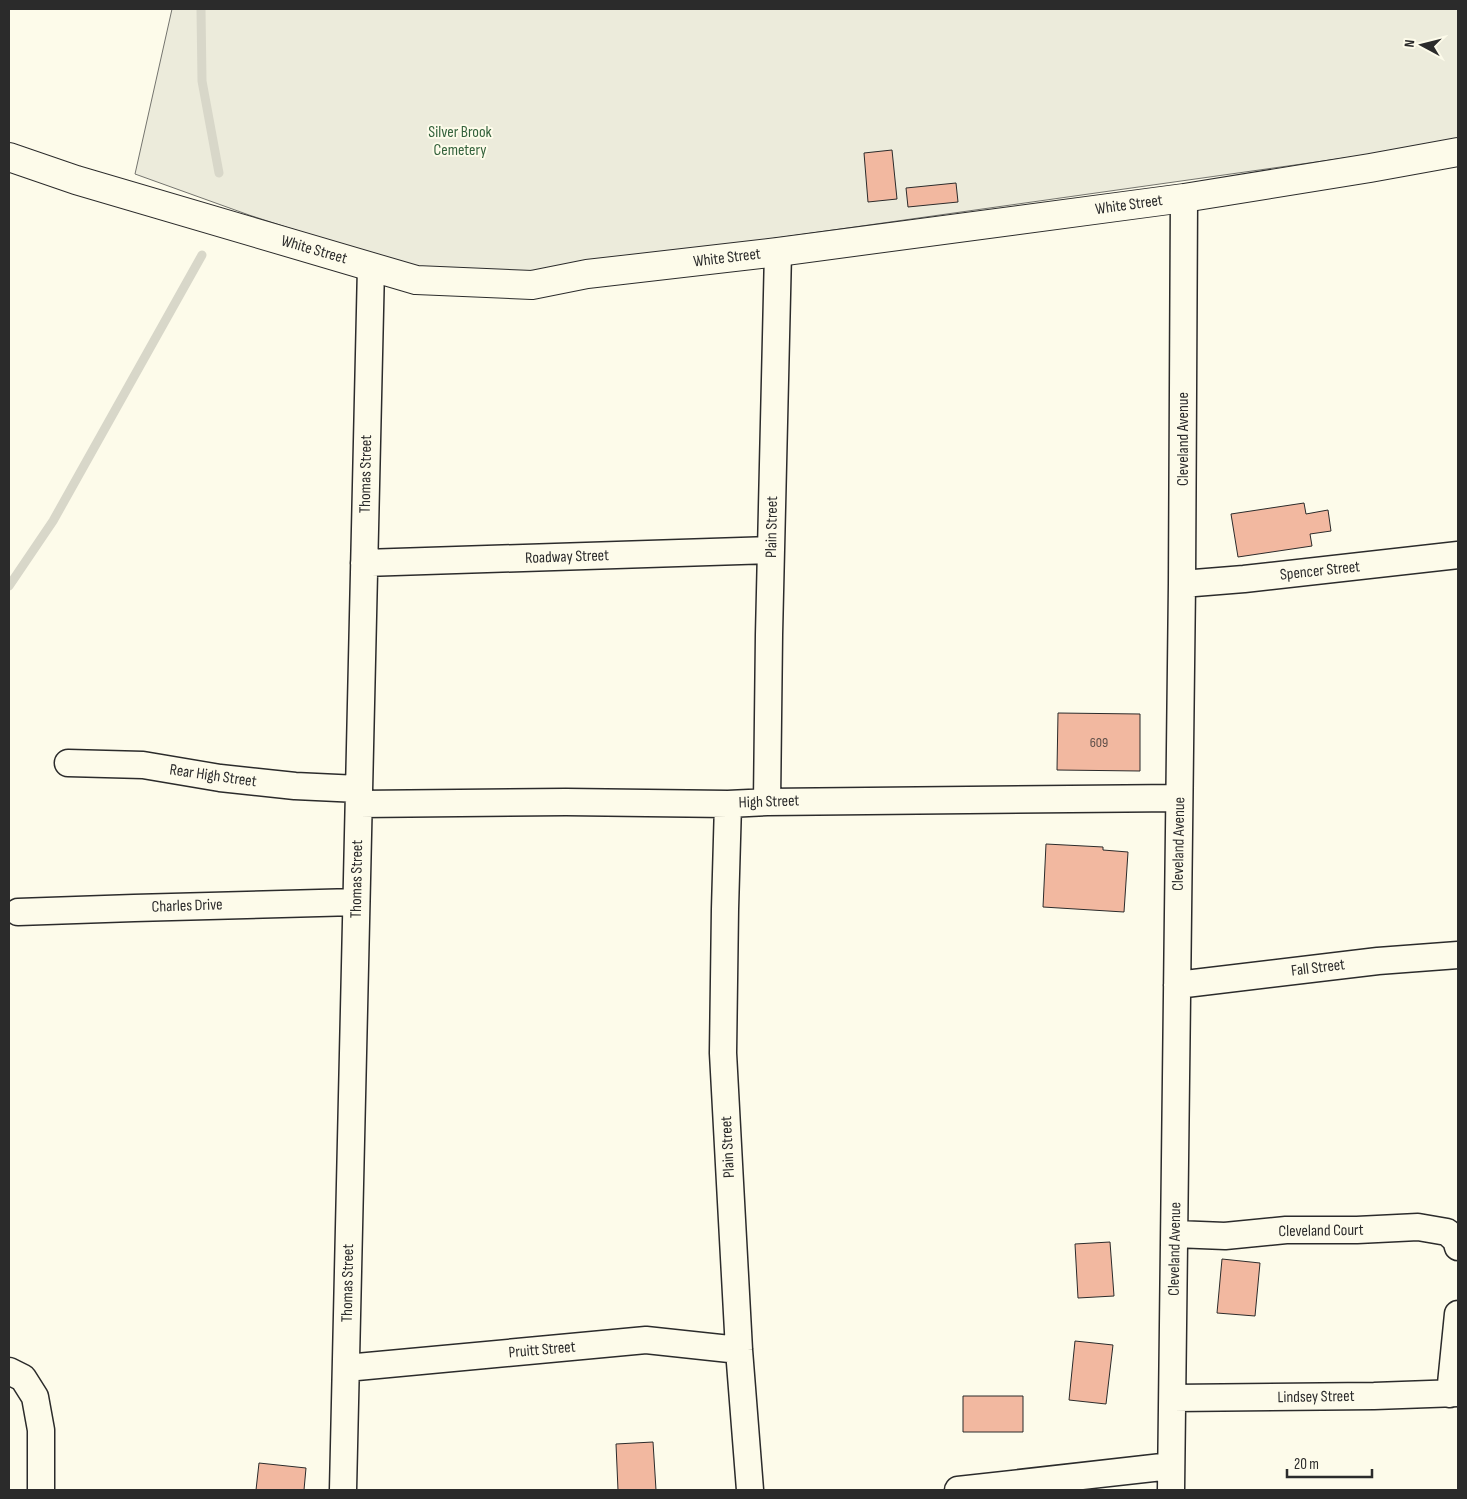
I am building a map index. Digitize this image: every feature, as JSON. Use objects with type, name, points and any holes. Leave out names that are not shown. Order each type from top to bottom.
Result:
[{"type":"street","name":"White Street","points":[[9,157],[76,180],[416,280],[532,285],[587,274],[778,252],[1184,198],[1458,152]]},
{"type":"street","name":"Cleveland Avenue","points":[[1171,1478],[1182,584],[1184,198]]},
{"type":"street","name":"Plain Street","points":[[768,802],[769,635],[778,252]]},
{"type":"street","name":"Thomas Street","points":[[343,1490],[370,267]]},
{"type":"street","name":"Roadway Street","points":[[364,563],[771,550]]},
{"type":"street","name":"Spencer Street","points":[[1182,584],[1244,579],[1458,555]]},
{"type":"street","name":"Rear High Street","points":[[68,763],[143,765],[220,778],[295,786],[359,797]]},
{"type":"street","name":"High Street","points":[[359,797],[728,804],[1179,798]]},
{"type":"street","name":"Plain Street","points":[[728,804],[723,1053],[739,1350],[750,1490]]},
{"type":"street","name":"Charles Drive","points":[[18,912],[356,902]]},
{"type":"street","name":"Fall Street","points":[[1177,985],[1378,961],[1458,955]]},
{"type":"street","name":"Cleveland Court","points":[[1175,1234],[1225,1236],[1286,1230],[1357,1230],[1418,1227],[1447,1232],[1456,1240],[1458,1247]]},
{"type":"street","points":[[1454,1393],[1458,1314]]},
{"type":"street","name":"Pruitt Street","points":[[346,1368],[646,1340],[739,1350]]},
{"type":"street","points":[[16,1375],[35,1397],[41,1430],[41,1490]]},
{"type":"street","name":"Lindsey Street","points":[[1173,1398],[1374,1396],[1454,1393]]},
{"type":"street","points":[[958,1490],[1171,1478]]},
{"type":"green space","name":"Silver Brook Cemetery","points":[[172,9],[1458,9],[1458,142],[535,272],[405,268],[135,174]]},
{"type":"building","points":[[892,150],[897,199],[868,202],[864,153]]},
{"type":"building","points":[[956,183],[958,202],[908,207],[906,188]]},
{"type":"building","points":[[1304,503],[1306,514],[1328,510],[1331,531],[1310,534],[1312,546],[1238,557],[1231,514]]},
{"type":"building","points":[[1058,713],[1140,714],[1140,771],[1057,770]]},
{"type":"building","points":[[1046,844],[1103,847],[1103,850],[1128,852],[1124,912],[1043,907]]},
{"type":"building","points":[[1110,1242],[1114,1296],[1078,1298],[1075,1244]]},
{"type":"building","points":[[1222,1259],[1260,1263],[1255,1316],[1217,1313]]},
{"type":"building","points":[[1075,1341],[1113,1345],[1106,1404],[1069,1400]]},
{"type":"building","points":[[963,1396],[1023,1396],[1023,1432],[963,1432]]},
{"type":"building","points":[[653,1442],[656,1490],[618,1490],[616,1444]]},
{"type":"building","points":[[259,1463],[306,1468],[304,1490],[256,1490]]},
{"type":"waterway","points":[[201,9],[202,81],[219,173]]},
{"type":"waterway","points":[[9,586],[53,521],[202,255]]}]
